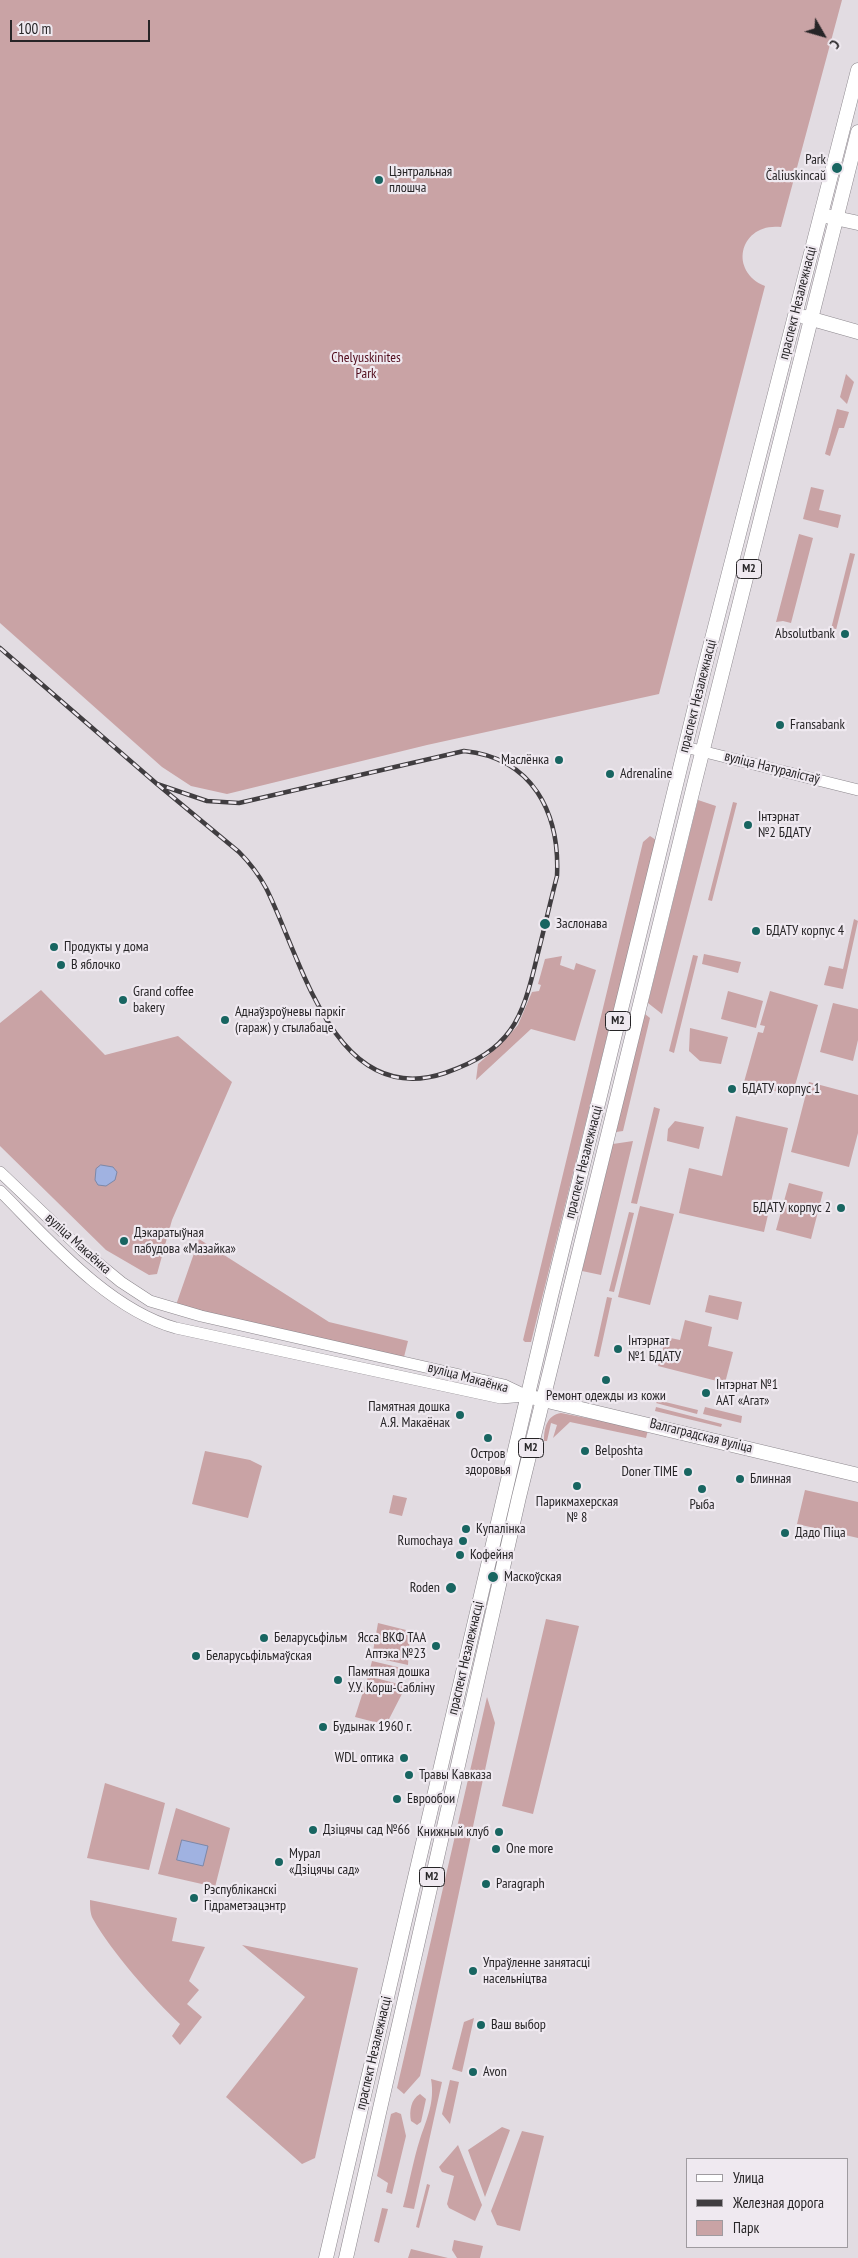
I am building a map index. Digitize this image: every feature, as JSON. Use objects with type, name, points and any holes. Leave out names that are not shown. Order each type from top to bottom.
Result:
[{"type":"main road","name":"праспект Незалежнасці","points":[[326,2258],[527,1396],[685,747],[794,314],[858,70]]},
{"type":"main road","name":"праспект Незалежнасці","points":[[346,2258],[543,1400],[858,132]]},
{"type":"main road","points":[[821,216],[836,217],[858,223]]},
{"type":"main road","points":[[794,314],[858,332]]},
{"type":"main road","name":"Валгаградская вуліца","points":[[527,1396],[858,1475]]},
{"type":"street","name":"вуліца Натуралістаў","points":[[685,747],[858,790]]},
{"type":"street","name":"вуліца Макаёнка","points":[[0,1172],[105,1269],[131,1290],[159,1304],[201,1316],[504,1385],[527,1396]]},
{"type":"street","name":"вуліца Макаёнка","points":[[0,1191],[87,1275],[134,1311],[153,1320],[176,1328],[501,1398],[527,1396]]},
{"type":"street","points":[[153,1320],[159,1304]]},
{"type":"green space","name":"Chelyuskinites Park","points":[[0,0],[842,0],[781,227],[767,227],[756,232],[748,239],[744,249],[743,259],[746,269],[753,279],[765,286],[659,694],[427,745],[227,794],[191,786],[162,767],[0,623]]},
{"type":"green space","points":[[846,374],[854,382],[847,404],[840,397]]},
{"type":"green space","points":[[837,409],[849,412],[844,428],[839,428],[830,456],[825,454]]},
{"type":"green space","points":[[811,487],[824,490],[819,510],[841,515],[838,528],[803,519]]},
{"type":"green space","points":[[799,534],[813,538],[791,623],[776,622]]},
{"type":"green space","points":[[850,553],[855,554],[836,630],[831,629]]},
{"type":"green space","points":[[698,800],[716,806],[662,1014],[648,1003]]},
{"type":"green space","points":[[733,802],[737,803],[712,901],[708,900]]},
{"type":"green space","points":[[650,836],[656,840],[531,1342],[525,1342],[523,1340],[643,842]]},
{"type":"green space","points":[[854,919],[858,921],[843,989],[824,985],[829,966],[843,969]]},
{"type":"green space","points":[[704,954],[741,962],[738,973],[702,964]]},
{"type":"green space","points":[[693,955],[698,956],[674,1053],[669,1051]]},
{"type":"green space","points":[[562,956],[560,965],[574,970],[576,963],[596,970],[575,1041],[531,1029],[476,1080],[478,1064],[504,1041],[518,1025],[532,992],[539,991],[541,985],[538,984],[545,959]]},
{"type":"green space","points":[[41,990],[105,1055],[178,1036],[232,1082],[172,1220],[157,1274],[149,1275],[106,1250],[0,1146],[0,1023]]},
{"type":"green space","points":[[728,991],[763,1001],[756,1028],[721,1019]]},
{"type":"green space","points":[[770,991],[818,1005],[792,1096],[744,1082],[758,1032],[763,1033],[765,1026],[760,1025]]},
{"type":"green space","points":[[833,1003],[858,1009],[858,1040],[853,1061],[820,1052]]},
{"type":"green space","points":[[645,1014],[650,1018],[623,1131],[616,1132]]},
{"type":"green space","points":[[690,1028],[728,1037],[721,1064],[700,1061],[689,1051]]},
{"type":"green space","points":[[809,1082],[858,1095],[858,1133],[849,1167],[791,1152]]},
{"type":"green space","points":[[654,1107],[660,1109],[637,1204],[631,1203]]},
{"type":"green space","points":[[736,1116],[788,1128],[764,1232],[679,1213],[689,1168],[722,1176]]},
{"type":"green space","points":[[675,1121],[704,1127],[699,1149],[667,1141],[668,1129]]},
{"type":"green space","points":[[633,1141],[601,1275],[582,1271],[613,1144]]},
{"type":"green space","points":[[789,1183],[823,1192],[811,1239],[776,1230]]},
{"type":"green space","points":[[640,1206],[674,1214],[650,1305],[618,1297]]},
{"type":"green space","points":[[629,1212],[634,1213],[614,1292],[609,1291]]},
{"type":"green space","points":[[199,1239],[329,1322],[408,1341],[404,1357],[176,1305]]},
{"type":"green space","points":[[709,1295],[742,1302],[738,1320],[705,1312]]},
{"type":"green space","points":[[607,1297],[612,1298],[599,1357],[594,1356]]},
{"type":"green space","points":[[685,1320],[712,1327],[708,1346],[733,1352],[725,1383],[658,1366],[666,1337],[680,1340]]},
{"type":"green space","points":[[657,1400],[698,1410],[697,1414],[656,1403]]},
{"type":"green space","points":[[656,1407],[722,1424],[721,1427],[655,1411]]},
{"type":"green space","points":[[705,1407],[742,1416],[741,1423],[703,1414]]},
{"type":"green space","points":[[561,1413],[648,1430],[646,1438],[570,1422],[553,1438],[557,1425],[551,1423],[547,1441],[544,1441],[549,1419]]},
{"type":"green space","points":[[205,1451],[250,1460],[262,1466],[248,1518],[192,1504]]},
{"type":"green space","points":[[805,1490],[858,1502],[858,1538],[797,1524]]},
{"type":"green space","points":[[393,1495],[407,1498],[402,1516],[389,1513]]},
{"type":"green space","points":[[546,1619],[579,1626],[533,1814],[502,1806]]},
{"type":"green space","points":[[378,1623],[410,1631],[408,1665],[372,1657]]},
{"type":"green space","points":[[372,1661],[410,1670],[408,1678],[370,1669]]},
{"type":"green space","points":[[368,1676],[406,1686],[386,1725],[355,1717]]},
{"type":"green space","points":[[487,1697],[495,1723],[420,2076],[404,2094],[397,2088]]},
{"type":"green space","points":[[105,1783],[165,1803],[149,1870],[87,1858]]},
{"type":"green space","points":[[176,1808],[230,1828],[215,1887],[158,1874]]},
{"type":"green space","points":[[90,1900],[177,1918],[172,1941],[205,1947],[189,1981],[199,1990],[187,2004],[202,2017],[180,2045],[172,2036],[180,2024],[145,1988],[110,1945],[92,1917]]},
{"type":"green space","points":[[242,1945],[358,1968],[315,2158],[302,2164],[226,2097],[305,1997]]},
{"type":"green space","points":[[474,2018],[462,2072],[452,2069],[464,2022]]},
{"type":"green space","points":[[431,2079],[442,2082],[414,2209],[403,2207],[418,2147],[430,2110],[432,2095]]},
{"type":"green space","points":[[450,2080],[459,2082],[450,2124],[442,2114]]},
{"type":"green space","points":[[420,2094],[426,2099],[421,2122],[417,2125],[411,2121],[410,2113],[413,2102]]},
{"type":"green space","points":[[396,2112],[401,2114],[406,2136],[392,2194],[386,2192],[388,2183],[377,2176],[391,2114]]},
{"type":"green space","points":[[502,2127],[510,2130],[485,2197],[468,2150]]},
{"type":"green space","points":[[522,2131],[544,2136],[520,2231],[497,2225],[491,2211]]},
{"type":"green space","points":[[458,2145],[482,2205],[475,2221],[449,2208],[447,2204],[454,2176],[442,2172],[439,2167]]},
{"type":"green space","points":[[427,2184],[430,2185],[419,2228],[416,2227]]},
{"type":"green space","points":[[382,2208],[388,2209],[379,2243],[374,2241]]},
{"type":"green space","points":[[454,2240],[483,2246],[480,2258],[457,2258],[452,2250]]},
{"type":"green space","points":[[411,2249],[448,2258],[408,2258]]},
{"type":"water","points":[[101,1165],[113,1167],[117,1172],[115,1180],[106,1186],[98,1185],[95,1180],[96,1169]]},
{"type":"water","points":[[182,1840],[208,1846],[203,1866],[177,1860]]},
{"type":"railway","points":[[0,648],[157,784],[247,860],[266,888],[309,987],[327,1021],[349,1049],[375,1070],[407,1079],[445,1073],[485,1054],[499,1043],[510,1030],[519,1016],[526,999],[557,876],[557,853],[547,811],[537,792],[525,777],[508,765],[488,756],[464,751],[239,803],[207,801],[157,784]]},
{"type":"place","name":"Park Čaliuskincaŭ","points":[[837,168]]},
{"type":"place","name":"Цэнтральная плошча","points":[[379,180]]},
{"type":"place","name":"Absolutbank","points":[[845,634]]},
{"type":"place","name":"Fransabank","points":[[780,725]]},
{"type":"place","name":"Маслёнка","points":[[559,760]]},
{"type":"place","name":"Adrenaline","points":[[610,774]]},
{"type":"place","name":"Інтэрнат №2 БДАТУ","points":[[748,825]]},
{"type":"place","name":"Заслонава","points":[[545,924]]},
{"type":"place","name":"БДАТУ корпус 4","points":[[756,931]]},
{"type":"place","name":"Продукты у дома","points":[[54,947]]},
{"type":"place","name":"В яблочко","points":[[61,965]]},
{"type":"place","name":"Grand coffee bakery","points":[[123,1000]]},
{"type":"place","name":"Аднаўзроўневы паркіг (гараж) у стылабаце","points":[[225,1020]]},
{"type":"place","name":"БДАТУ корпус 1","points":[[732,1089]]},
{"type":"place","name":"БДАТУ корпус 2","points":[[841,1208]]},
{"type":"place","name":"Дэкаратыўная пабудова «Мазайка»","points":[[124,1241]]},
{"type":"place","name":"Інтэрнат №1 БДАТУ","points":[[618,1349]]},
{"type":"place","name":"Ремонт одежды из кожи","points":[[606,1380]]},
{"type":"place","name":"Інтэрнат №1 ААТ «Агат»","points":[[706,1393]]},
{"type":"place","name":"Памятная дошка А.Я. Макаёнак","points":[[460,1415]]},
{"type":"place","name":"Остров здоровья","points":[[488,1438]]},
{"type":"place","name":"Belposhta","points":[[585,1451]]},
{"type":"place","name":"Doner TIME","points":[[688,1472]]},
{"type":"place","name":"Блинная","points":[[740,1479]]},
{"type":"place","name":"Парикмахерская № 8","points":[[577,1486]]},
{"type":"place","name":"Рыба","points":[[702,1489]]},
{"type":"place","name":"Купалiнка","points":[[466,1529]]},
{"type":"place","name":"Дадо Піца","points":[[785,1533]]},
{"type":"place","name":"Rumochaya","points":[[463,1541]]},
{"type":"place","name":"Кофейня","points":[[460,1555]]},
{"type":"place","name":"Маскоўская","points":[[493,1577]]},
{"type":"place","name":"Roden","points":[[451,1588]]},
{"type":"place","name":"Беларусьфільм","points":[[264,1638]]},
{"type":"place","name":"Ясса ВКФ ТАА Аптэка №23","points":[[436,1646]]},
{"type":"place","name":"Беларусьфільмаўская","points":[[196,1656]]},
{"type":"place","name":"Памятная дошка У.У. Корш-Сабліну","points":[[338,1680]]},
{"type":"place","name":"Будынак 1960 г.","points":[[323,1727]]},
{"type":"place","name":"WDL оптика","points":[[404,1758]]},
{"type":"place","name":"Травы Кавказа","points":[[409,1775]]},
{"type":"place","name":"Еврообои","points":[[397,1799]]},
{"type":"place","name":"Дзіцячы сад №66","points":[[313,1830]]},
{"type":"place","name":"Книжный клуб","points":[[499,1832]]},
{"type":"place","name":"One more","points":[[496,1849]]},
{"type":"place","name":"Мурал «Дзіцячы сад»","points":[[279,1862]]},
{"type":"place","name":"Paragraph","points":[[486,1884]]},
{"type":"place","name":"Рэспубліканскі Гідраметэацэнтр","points":[[194,1898]]},
{"type":"place","name":"Упраўленне занятасці насельніцтва","points":[[473,1971]]},
{"type":"place","name":"Ваш выбор","points":[[481,2025]]},
{"type":"place","name":"Avon","points":[[473,2072]]}]
